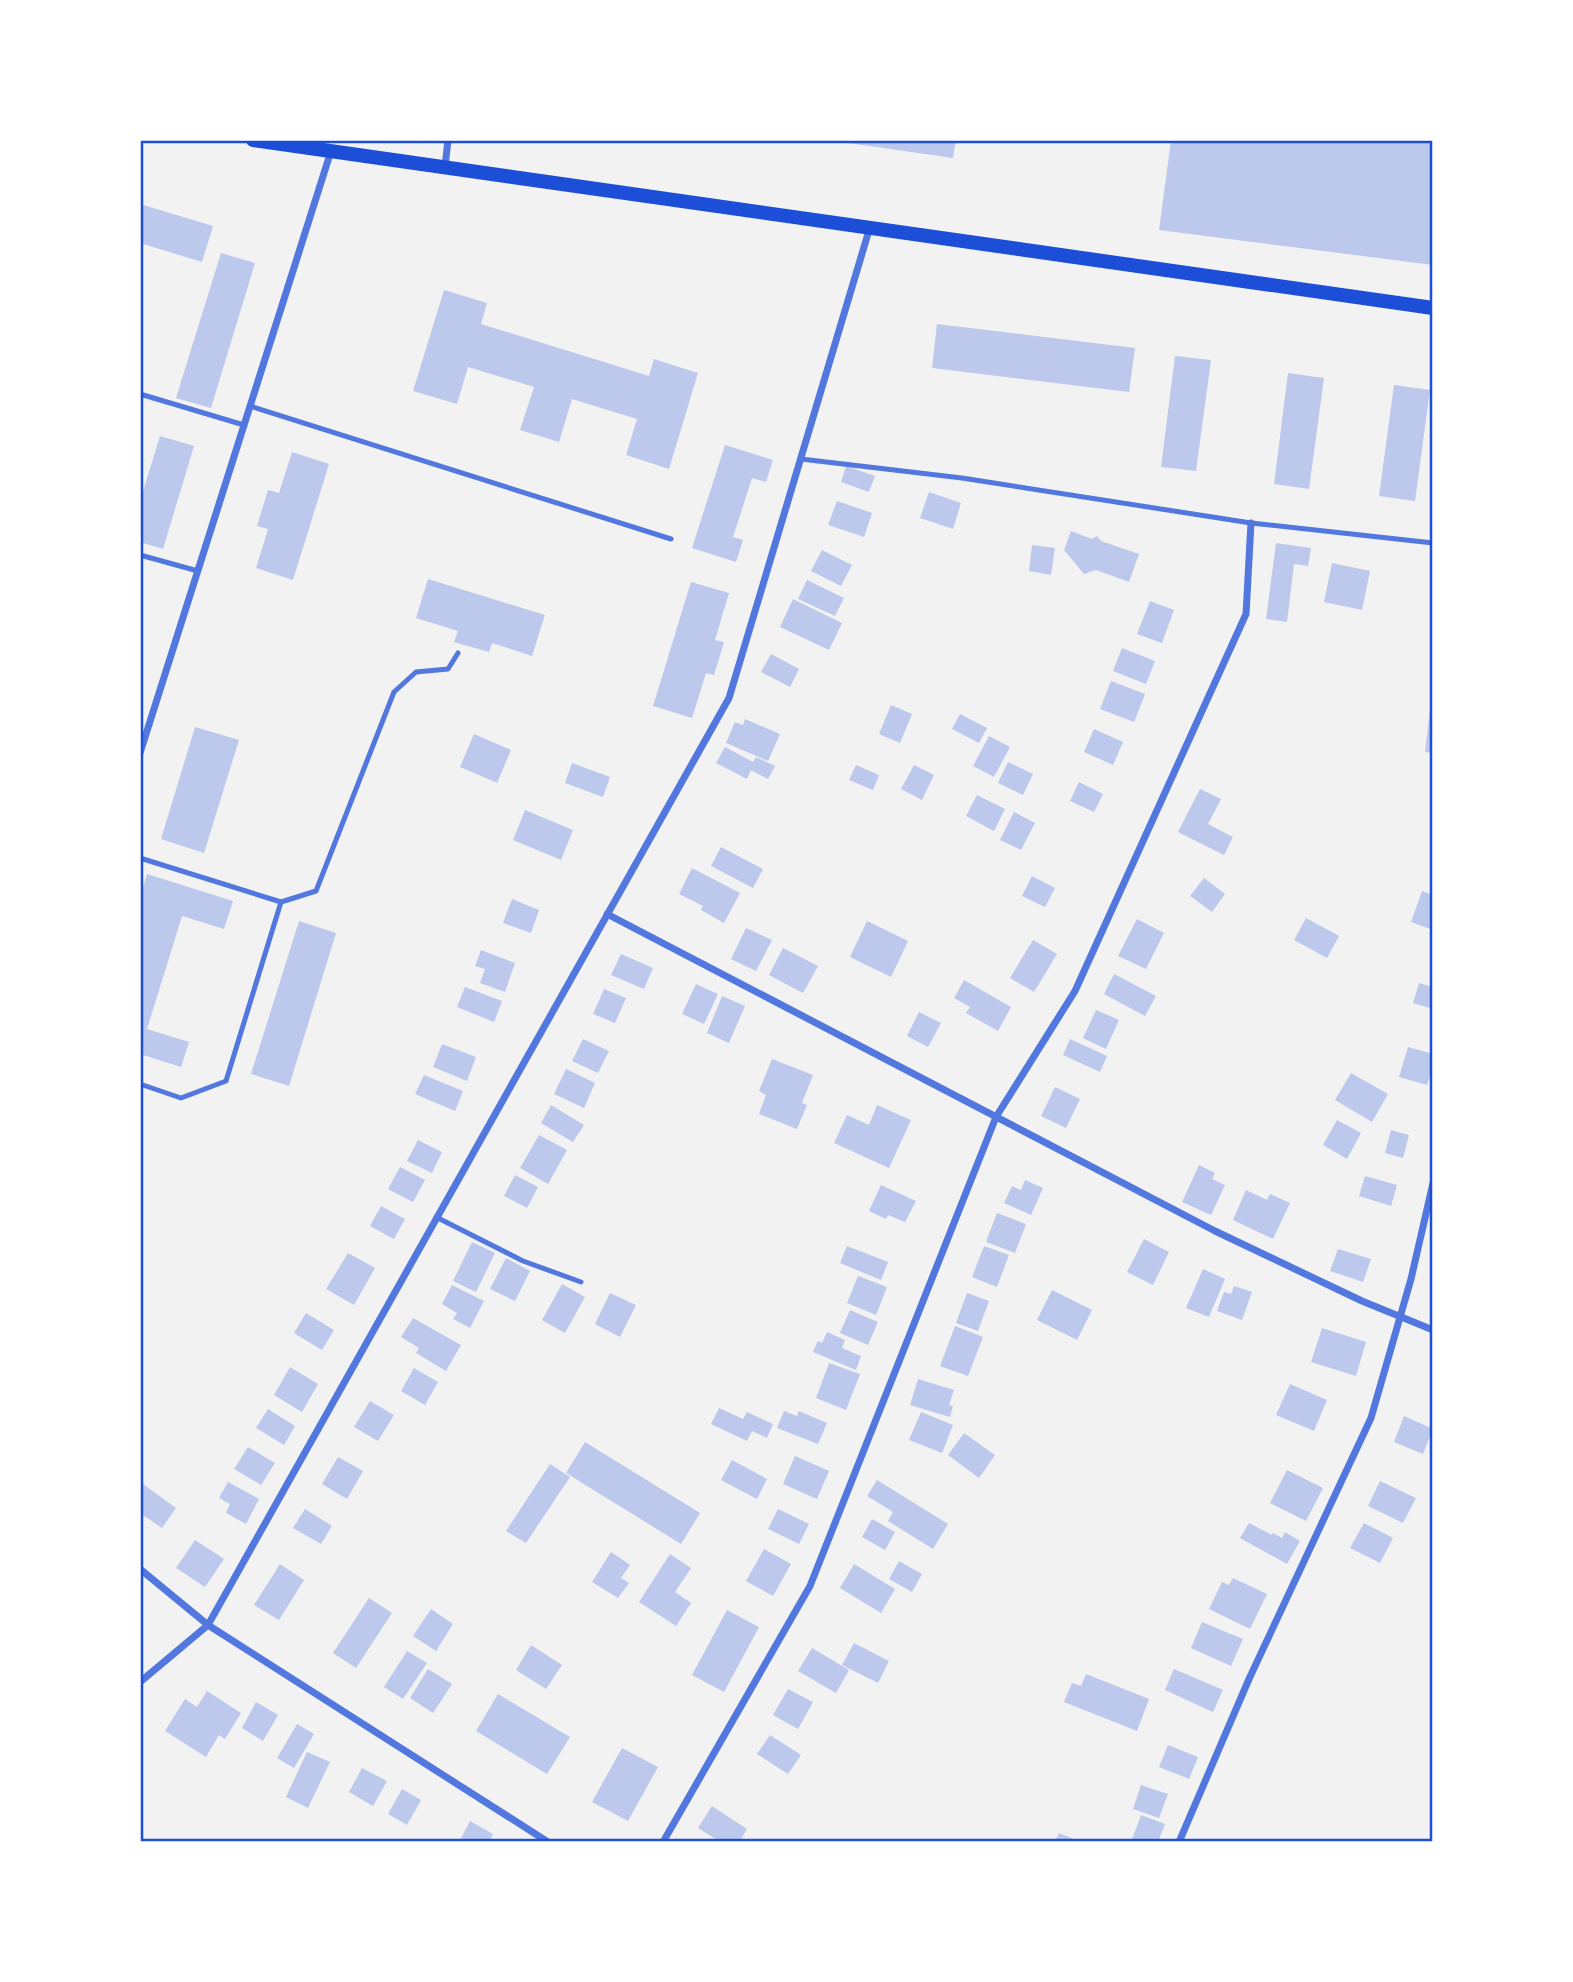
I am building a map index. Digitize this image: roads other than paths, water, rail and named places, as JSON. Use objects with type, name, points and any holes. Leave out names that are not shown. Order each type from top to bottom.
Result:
[{"type":"main road","points":[[253,140],[1433,308]]},
{"type":"street","points":[[445,167],[449,140]]},
{"type":"street","points":[[140,753],[331,151]]},
{"type":"street","points":[[140,1682],[208,1625],[729,698],[870,227]]},
{"type":"street","points":[[663,1842],[810,1587],[996,1117],[1074,991],[1246,614],[1251,523]]},
{"type":"street","points":[[607,914],[1215,1231],[1400,1318],[1433,1330]]},
{"type":"street","points":[[1179,1842],[1249,1679],[1371,1418],[1412,1279],[1433,1183]]},
{"type":"street","points":[[140,1569],[208,1625],[548,1842]]},
{"type":"lane","points":[[140,394],[244,425]]},
{"type":"lane","points":[[250,406],[671,539]]},
{"type":"lane","points":[[801,459],[961,478],[1251,523],[1433,543]]},
{"type":"lane","points":[[140,555],[198,571]]},
{"type":"lane","points":[[140,858],[281,902],[316,891],[394,692],[416,672],[448,669],[458,653]]},
{"type":"lane","points":[[140,1084],[181,1098],[226,1081],[281,902]]},
{"type":"lane","points":[[436,1217],[523,1261],[581,1282]]}]
